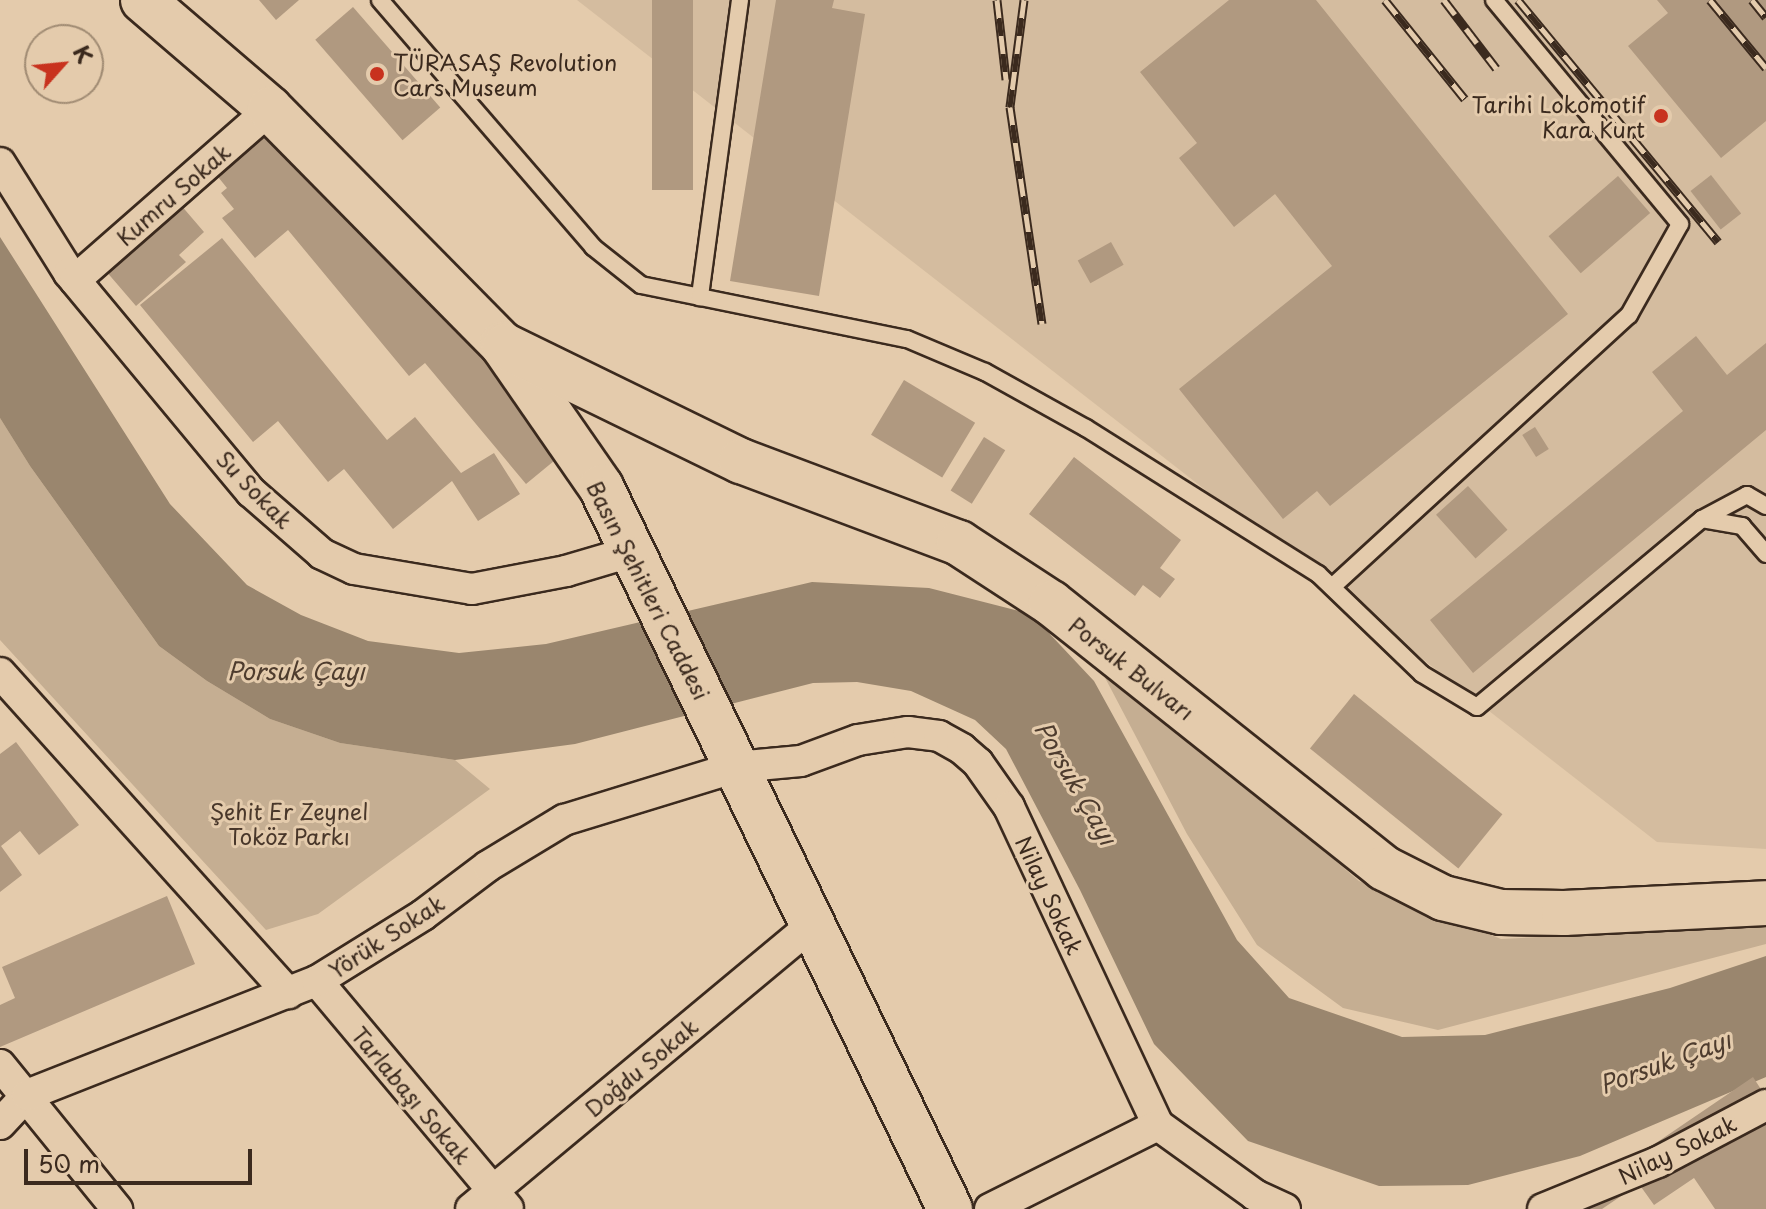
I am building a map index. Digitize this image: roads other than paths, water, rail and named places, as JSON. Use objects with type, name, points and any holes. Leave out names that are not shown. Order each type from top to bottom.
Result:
[{"type":"main road","name":"Basın Şehitleri Caddesi","points":[[143,0],[270,109],[502,344],[601,487],[950,1209]]},
{"type":"main road","name":"Porsuk Bulvarı","points":[[502,344],[741,461],[959,543],[1051,603],[1384,868],[1443,898],[1501,912],[1564,913],[1766,903]]},
{"type":"street","name":"Kumru Sokak","points":[[75,280],[270,109]]},
{"type":"street","name":"Su Sokak","points":[[0,163],[75,280],[251,492],[322,554],[354,569],[472,589],[566,571],[634,551]]},
{"type":"street","points":[[0,673],[288,993]]},
{"type":"street","name":"Nilay Sokak","points":[[736,767],[801,761],[858,740],[908,732],[939,736],[962,749],[978,763],[1009,807],[1158,1125],[1255,1195],[1285,1209]]},
{"type":"street","name":"Yörük Sokak","points":[[27,1095],[317,981],[423,915],[488,866],[564,820],[736,767]]},
{"type":"street","name":"Doğdu Sokak","points":[[490,1203],[812,925]]},
{"type":"street","name":"Tarlabaşı Sokak","points":[[317,981],[490,1203]]},
{"type":"street","points":[[0,1065],[117,1209]]},
{"type":"street","points":[[0,1124],[27,1095]]},
{"type":"street","name":"Nilay Sokak","points":[[1543,1209],[1658,1162],[1765,1106]]},
{"type":"street","points":[[990,1209],[1158,1125]]},
{"type":"lane","points":[[380,0],[593,247],[641,285],[784,311],[907,339],[985,372],[1086,428],[1318,574],[1422,674],[1477,707],[1702,519],[1747,495],[1766,506]]},
{"type":"lane","points":[[700,297],[740,0]]},
{"type":"lane","points":[[1332,587],[1629,315],[1680,224],[1494,0]]},
{"type":"lane","points":[[1702,519],[1742,526],[1766,554]]},
{"type":"water","name":"Porsuk Çayı","points":[[0,237],[170,504],[247,585],[301,615],[368,641],[459,653],[546,644],[812,582],[929,588],[1031,614],[1094,681],[1237,940],[1289,998],[1402,1037],[1485,1035],[1670,988],[1766,956],[1766,1077],[1580,1156],[1468,1185],[1379,1186],[1248,1141],[1154,1044],[1080,890],[1006,749],[975,720],[911,691],[857,682],[813,683],[575,744],[455,760],[340,743],[270,719],[207,681],[159,646],[30,466],[0,418]]},
{"type":"railway","points":[[997,0],[1006,79]]},
{"type":"railway","points":[[1024,0],[1010,107],[1042,324]]},
{"type":"railway","points":[[1385,0],[1465,99]]},
{"type":"railway","points":[[1444,0],[1496,68]]},
{"type":"railway","points":[[1518,0],[1718,242]]},
{"type":"railway","points":[[1710,0],[1766,68]]},
{"type":"railway","points":[[1752,0],[1766,17]]},
{"type":"place","name":"TÜRASAŞ Revolution Cars Museum","points":[[377,74]]},
{"type":"place","name":"Tarihi Lokomotif Kara Kurt","points":[[1661,116]]},
{"type":"park label","name":"Şehit Er Zeynel Toköz Parkı","points":[[289,822]]}]
